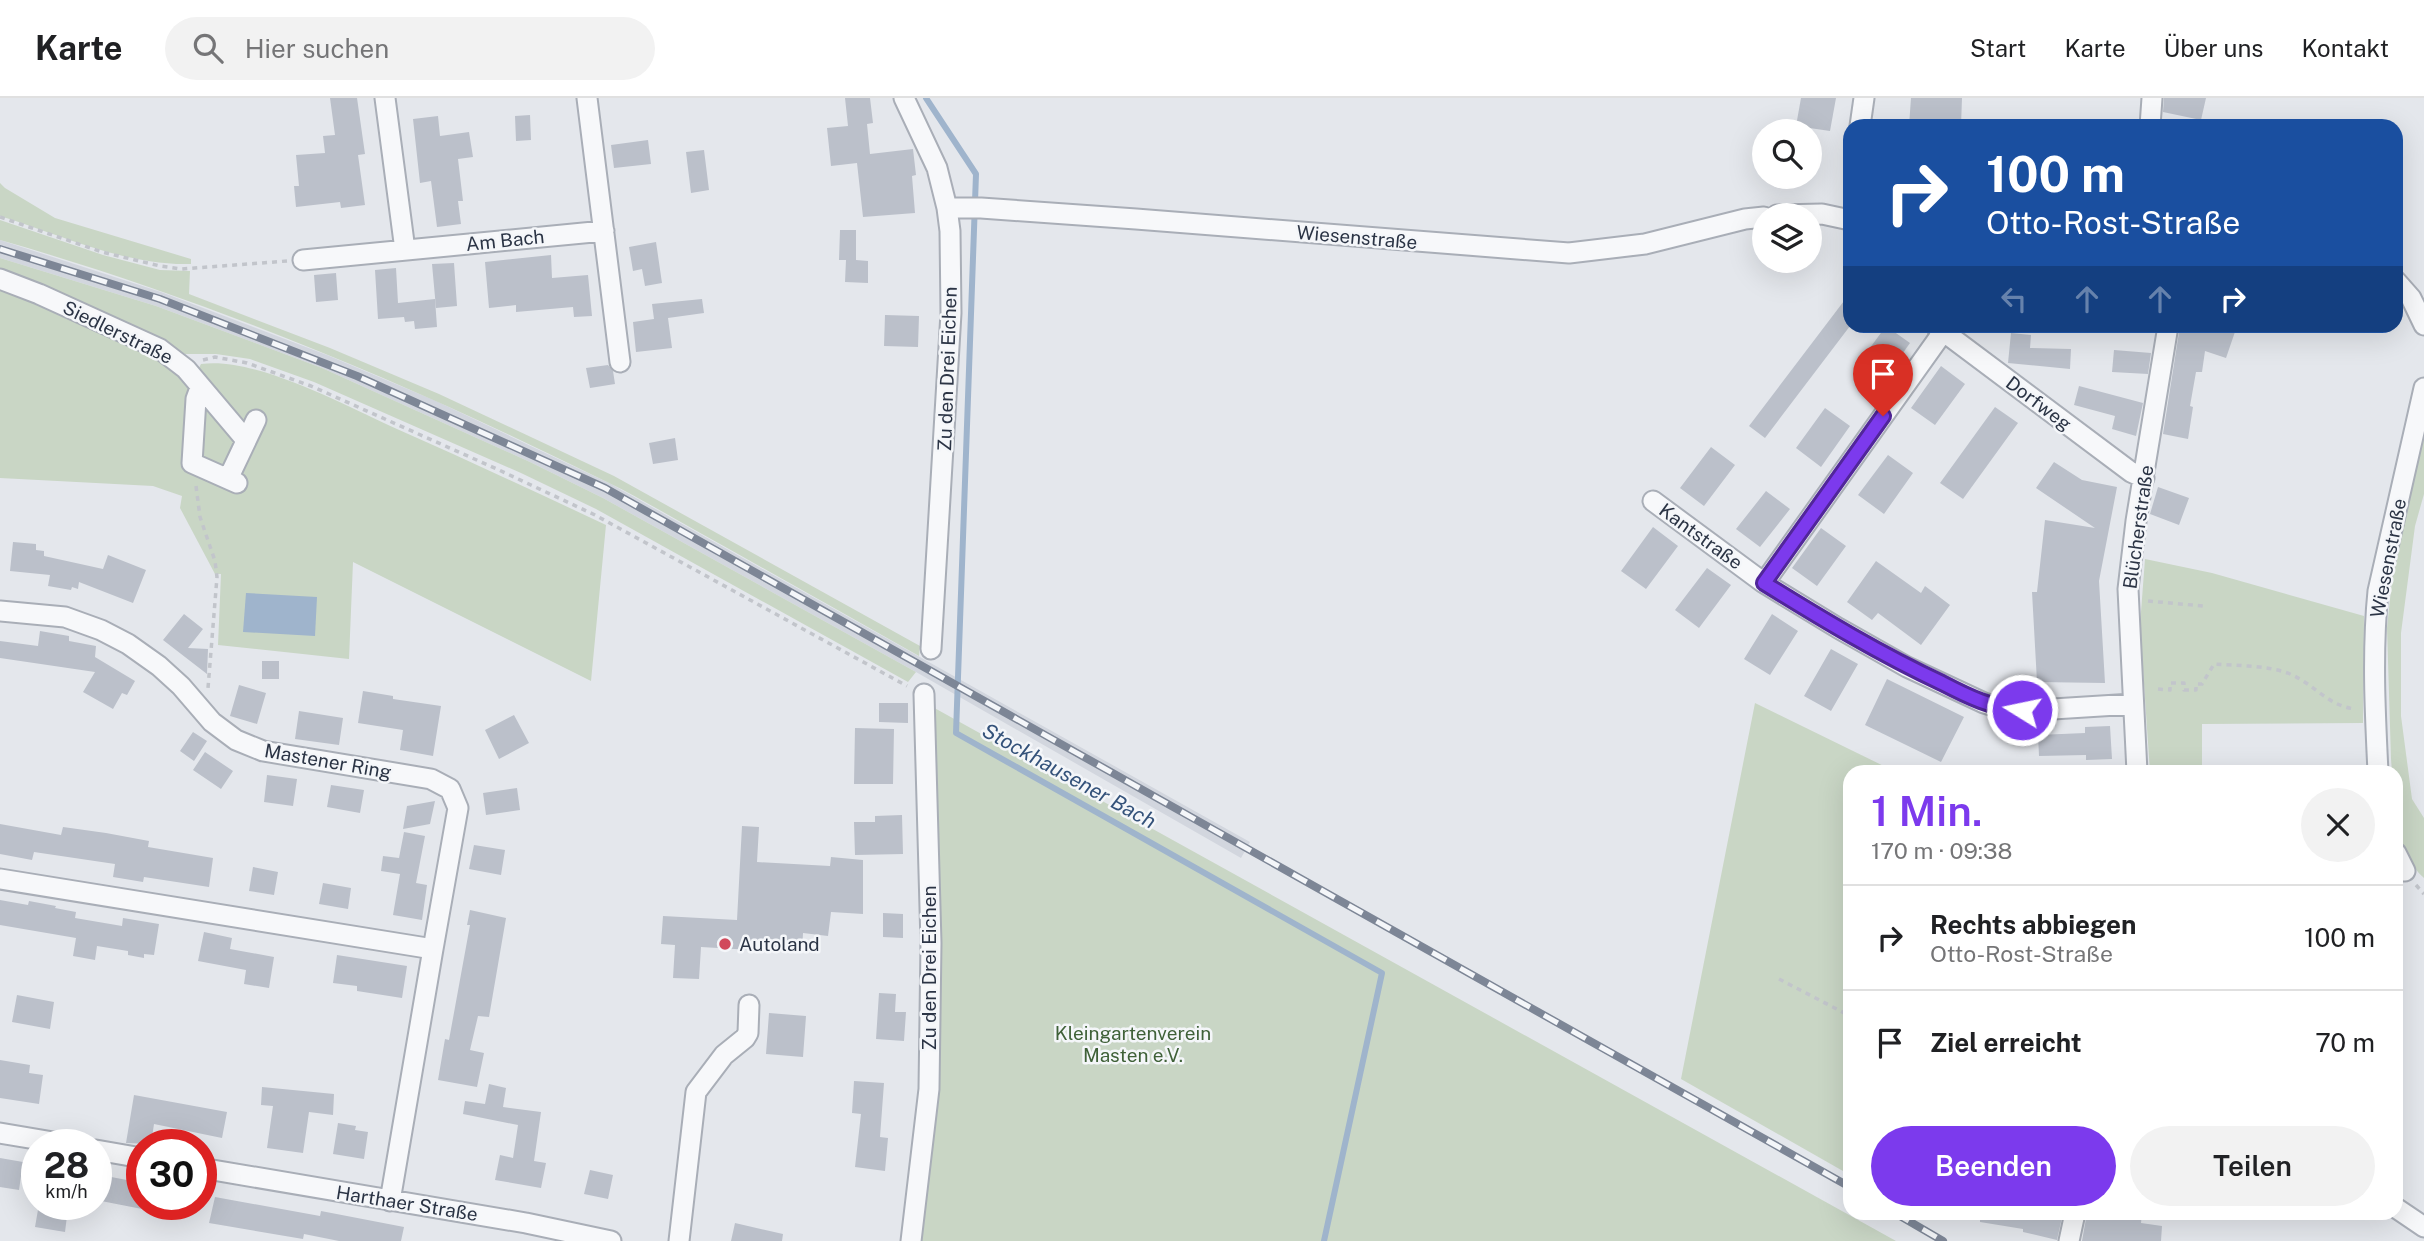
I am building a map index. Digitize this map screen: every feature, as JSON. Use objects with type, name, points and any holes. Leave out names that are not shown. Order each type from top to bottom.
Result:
[{"type":"street","points":[[303,260],[405,250],[385,98]]},
{"type":"street","points":[[587,98],[620,362]]},
{"type":"street","name":"Zu den Drei Eichen","points":[[904,98],[937,168],[964,208],[951,313],[931,649]]},
{"type":"street","points":[[1861,119],[1864,98]]},
{"type":"street","points":[[2150,119],[2152,98]]},
{"type":"street","name":"Wiesenstraße","points":[[964,208],[1570,253],[1645,244],[1752,218]]},
{"type":"street","points":[[1822,214],[1843,218]]},
{"type":"street","name":"Am Bach","points":[[405,250],[604,231]]},
{"type":"street","name":"Siedlerstraße","points":[[0,279],[160,349],[186,369],[246,440]]},
{"type":"street","points":[[2403,289],[2411,298],[2424,325]]},
{"type":"street","points":[[1764,583],[1936,333]]},
{"type":"street","name":"Dorfweg","points":[[1944,333],[2131,472],[2144,478]]},
{"type":"street","name":"Blücherstraße","points":[[2137,765],[2128,589],[2132,548],[2167,333]]},
{"type":"street","points":[[200,388],[196,399],[192,463],[232,481],[256,420]]},
{"type":"street","name":"Wiesenstraße","points":[[2378,765],[2374,709],[2378,591],[2424,388]]},
{"type":"street","name":"Kantstraße","points":[[1653,501],[1764,583],[1907,667],[1983,703],[2007,710],[2133,704]]},
{"type":"street","name":"Mastener Ring","points":[[0,611],[65,617],[101,630],[128,644],[159,666],[212,722],[236,740],[263,751],[431,779],[450,789],[458,808],[390,1201]]},
{"type":"street","name":"Zu den Drei Eichen","points":[[911,1241],[929,1089],[931,943],[924,694]]},
{"type":"street","points":[[2403,868],[2405,872]]},
{"type":"street","points":[[0,879],[433,949]]},
{"type":"street","points":[[679,1241],[696,1092],[724,1055],[745,1038],[748,1033],[749,1005]]},
{"type":"street","points":[[0,1133],[21,1137]]},
{"type":"street","name":"Harthaer Straße","points":[[217,1171],[526,1223],[611,1241]]},
{"type":"street","points":[[2403,1213],[2424,1227]]},
{"type":"street","points":[[2069,1241],[2073,1220]]},
{"type":"path","points":[[0,217],[102,252],[160,267],[181,269],[303,260]]},
{"type":"path","points":[[186,369],[197,361],[215,357],[247,363],[312,386],[595,515],[924,694]]},
{"type":"path","points":[[192,463],[200,517],[215,561],[217,578],[208,687],[204,701],[198,706]]},
{"type":"path","points":[[2168,603],[2203,606]]},
{"type":"path","points":[[2158,689],[2170,690],[2170,683],[2184,683],[2184,690],[2196,690],[2196,684],[2202,684],[2214,664],[2249,667],[2287,673],[2301,679],[2337,706],[2374,709]]},
{"type":"path","points":[[1779,979],[1843,1012]]},
{"type":"shaded area","points":[[0,240],[161,292],[327,355],[436,401],[611,484],[1250,842],[1241,858],[916,672],[603,498],[530,462],[322,368],[156,306],[0,258]]},
{"type":"green space","points":[[0,183],[55,218],[191,259],[191,264],[118,255],[0,216]]},
{"type":"green space","points":[[0,220],[103,255],[160,270],[190,271],[189,294],[330,348],[439,394],[614,476],[920,646],[919,656],[632,495],[535,447],[386,379],[234,318],[0,240]]},
{"type":"green space","points":[[0,258],[156,306],[322,368],[530,462],[603,498],[916,672],[908,682],[596,509],[521,473],[314,382],[250,359],[216,354],[185,354],[170,345],[0,274]]},
{"type":"green space","points":[[0,284],[173,365],[189,385],[184,466],[237,476],[243,426],[198,370],[201,364],[223,364],[273,375],[327,396],[606,525],[591,681],[353,562],[349,659],[218,645],[221,574],[215,574],[180,508],[182,496],[153,486],[0,478]]},
{"type":"green space","points":[[204,405],[237,443],[223,467],[198,455]]},
{"type":"green space","points":[[2424,421],[2424,494],[2415,526],[2401,633],[2401,716],[2412,799],[2424,818],[2424,878],[2414,867],[2403,845],[2403,765],[2391,765],[2387,628],[2392,580]]},
{"type":"green space","points":[[2145,559],[2212,573],[2364,616],[2363,723],[2202,724],[2202,765],[2150,765],[2140,625]]},
{"type":"green space","points":[[1755,703],[1882,765],[1843,765],[1843,1171],[1681,1079]]},
{"type":"green space","name":"Kleingartenverein Masten e.V.","points":[[929,705],[1843,1212],[1843,1220],[1858,1220],[1896,1241],[921,1241],[935,1086],[937,792]]},
{"type":"water","points":[[246,593],[317,597],[315,636],[243,632]]},
{"type":"building","points":[[330,98],[357,98],[365,154],[358,155],[365,205],[341,208],[340,202],[296,207],[294,186],[299,186],[296,155],[325,153],[323,136],[335,135]]},
{"type":"building","points":[[845,98],[870,98],[873,123],[867,124],[870,154],[913,149],[916,175],[912,176],[915,213],[863,217],[857,163],[831,166],[827,128],[848,126]]},
{"type":"building","points":[[1801,98],[1836,98],[1830,131],[1822,130],[1822,119],[1797,119]]},
{"type":"building","points":[[1911,98],[1962,98],[1961,119],[1910,119]]},
{"type":"building","points":[[2164,98],[2206,98],[2201,119],[2163,112]]},
{"type":"building","points":[[530,115],[531,140],[516,141],[515,116]]},
{"type":"building","points":[[438,116],[440,136],[469,132],[473,157],[458,159],[463,201],[458,201],[461,224],[437,227],[431,181],[420,183],[413,119]]},
{"type":"building","points":[[648,140],[651,164],[614,168],[611,145]]},
{"type":"building","points":[[704,150],[709,190],[691,193],[686,152]]},
{"type":"building","points":[[840,230],[856,230],[856,260],[868,261],[868,283],[845,282],[846,260],[839,260]]},
{"type":"building","points":[[656,242],[662,283],[645,286],[642,269],[633,271],[629,247]]},
{"type":"building","points":[[551,255],[552,278],[588,275],[592,316],[574,317],[573,307],[516,312],[516,305],[489,308],[485,262]]},
{"type":"building","points":[[454,263],[457,306],[436,308],[432,264]]},
{"type":"building","points":[[396,268],[398,303],[435,299],[437,327],[415,329],[414,321],[405,322],[404,317],[378,319],[375,270]]},
{"type":"building","points":[[336,273],[338,300],[316,302],[314,275]]},
{"type":"building","points":[[702,299],[704,313],[668,318],[672,348],[636,352],[633,322],[654,319],[652,304]]},
{"type":"building","points":[[1843,302],[1845,333],[1765,438],[1749,426]]},
{"type":"building","points":[[885,315],[919,316],[918,347],[884,346]]},
{"type":"building","points":[[1881,333],[1896,333],[1910,343],[1881,384],[1856,367]]},
{"type":"building","points":[[2011,333],[2031,335],[2030,348],[2071,349],[2070,369],[2008,363]]},
{"type":"building","points":[[2179,333],[2235,333],[2226,358],[2205,351],[2202,372],[2196,372],[2188,439],[2163,434]]},
{"type":"building","points":[[2114,350],[2151,353],[2148,374],[2112,372]]},
{"type":"building","points":[[608,365],[613,371],[615,384],[590,388],[586,368]]},
{"type":"building","points":[[1941,366],[1965,384],[1935,425],[1911,408]]},
{"type":"building","points":[[2079,386],[2143,403],[2136,436],[2112,429],[2115,416],[2074,405]]},
{"type":"building","points":[[1995,407],[2018,423],[1963,499],[1940,483]]},
{"type":"building","points":[[1825,408],[1850,426],[1821,467],[1796,448]]},
{"type":"building","points":[[675,438],[678,460],[653,464],[649,443]]},
{"type":"building","points":[[1711,447],[1735,465],[1704,506],[1680,488]]},
{"type":"building","points":[[1888,455],[1913,473],[1884,514],[1858,495]]},
{"type":"building","points":[[2054,462],[2082,480],[2117,487],[2099,581],[2105,683],[2037,682],[2032,592],[2037,592],[2045,520],[2095,528],[2036,488]]},
{"type":"building","points":[[2158,487],[2189,498],[2179,525],[2150,514]]},
{"type":"building","points":[[1766,491],[1790,509],[1760,547],[1736,529]]},
{"type":"building","points":[[1653,527],[1678,546],[1646,589],[1621,571]]},
{"type":"building","points":[[1821,528],[1846,546],[1817,586],[1792,568]]},
{"type":"building","points":[[13,542],[36,544],[36,550],[44,551],[44,556],[103,569],[108,555],[146,570],[133,603],[79,582],[78,589],[72,587],[71,590],[48,586],[50,575],[10,571]]},
{"type":"building","points":[[1876,561],[1921,593],[1925,586],[1950,605],[1921,645],[1878,613],[1872,620],[1847,602]]},
{"type":"building","points":[[1707,568],[1731,585],[1699,628],[1675,610]]},
{"type":"building","points":[[184,614],[203,629],[188,648],[208,649],[207,674],[163,640]]},
{"type":"building","points":[[1772,614],[1798,631],[1770,675],[1744,659]]},
{"type":"building","points":[[40,631],[69,636],[69,641],[96,646],[95,657],[135,681],[127,695],[122,693],[113,709],[83,692],[95,672],[0,658],[0,641],[38,646]]},
{"type":"building","points":[[1831,649],[1858,664],[1831,711],[1804,696]]},
{"type":"building","points":[[262,661],[279,661],[279,679],[262,679]]},
{"type":"building","points":[[1887,679],[1964,717],[1941,762],[1865,725]]},
{"type":"building","points":[[239,685],[266,693],[257,724],[230,716]]},
{"type":"building","points":[[363,691],[393,696],[393,699],[441,706],[433,756],[400,750],[403,730],[358,723]]},
{"type":"building","points":[[879,703],[908,703],[908,723],[879,722]]},
{"type":"building","points":[[299,711],[343,718],[339,745],[295,739]]},
{"type":"building","points":[[514,715],[529,743],[499,759],[485,730]]},
{"type":"building","points":[[2110,726],[2112,759],[2086,760],[2086,755],[2039,756],[2038,735],[2085,733],[2085,727]]},
{"type":"building","points":[[855,728],[894,729],[893,784],[854,784]]},
{"type":"building","points":[[193,732],[207,741],[194,761],[180,751]]},
{"type":"building","points":[[205,752],[233,771],[221,789],[193,770]]},
{"type":"building","points":[[267,775],[297,779],[293,806],[264,802]]},
{"type":"building","points":[[331,785],[364,790],[360,813],[327,807]]},
{"type":"building","points":[[517,788],[520,810],[486,815],[483,793]]},
{"type":"building","points":[[435,801],[430,824],[403,829],[407,806]]},
{"type":"building","points":[[902,815],[903,854],[855,855],[854,822],[875,822],[875,816]]},
{"type":"building","points":[[0,824],[61,835],[63,827],[106,833],[149,841],[148,847],[213,858],[209,887],[144,877],[143,882],[113,877],[115,864],[34,852],[32,860],[0,854]]},
{"type":"building","points":[[742,826],[759,827],[757,862],[830,866],[831,857],[863,860],[863,914],[831,912],[828,936],[803,933],[802,953],[701,947],[699,979],[673,978],[675,945],[661,944],[663,916],[737,920]]},
{"type":"building","points":[[404,832],[425,836],[416,883],[427,885],[422,920],[393,915],[400,874],[381,871],[383,856],[399,858]]},
{"type":"building","points":[[474,845],[505,850],[501,875],[469,869]]},
{"type":"building","points":[[253,867],[278,872],[274,895],[249,891]]},
{"type":"building","points":[[323,883],[351,888],[348,909],[319,904]]},
{"type":"building","points":[[0,900],[56,906],[55,908],[76,912],[75,918],[122,926],[123,918],[159,924],[154,955],[144,954],[144,958],[128,955],[128,951],[97,946],[95,960],[73,956],[76,938],[0,925]]},
{"type":"building","points":[[470,910],[506,918],[489,1017],[478,1016],[470,1050],[484,1053],[477,1087],[438,1080],[445,1039],[449,1040],[470,925],[467,925]]},
{"type":"building","points":[[883,913],[903,914],[903,938],[883,937]]},
{"type":"building","points":[[204,932],[232,938],[230,949],[274,957],[269,988],[244,984],[246,970],[198,961]]},
{"type":"building","points":[[337,955],[407,966],[402,998],[357,991],[357,986],[333,983]]},
{"type":"building","points":[[879,993],[896,994],[895,1012],[906,1012],[904,1041],[876,1039]]},
{"type":"building","points":[[17,995],[54,1002],[50,1029],[12,1022]]},
{"type":"building","points":[[769,1013],[806,1016],[803,1057],[766,1054]]},
{"type":"building","points":[[0,1060],[30,1065],[29,1073],[43,1075],[39,1104],[0,1098]]},
{"type":"building","points":[[854,1081],[884,1083],[880,1137],[888,1138],[885,1171],[855,1167],[861,1114],[852,1113]]},
{"type":"building","points":[[489,1084],[506,1088],[503,1107],[541,1112],[534,1161],[546,1163],[541,1188],[495,1180],[500,1155],[513,1158],[518,1125],[463,1114],[465,1101],[485,1104]]},
{"type":"building","points":[[262,1087],[334,1094],[333,1115],[309,1112],[303,1153],[267,1148],[273,1106],[261,1105]]},
{"type":"building","points":[[134,1095],[227,1112],[222,1138],[217,1137],[217,1129],[178,1129],[154,1124],[153,1129],[128,1129]]},
{"type":"building","points":[[338,1123],[356,1126],[355,1130],[368,1132],[364,1159],[333,1154]]},
{"type":"building","points":[[0,1158],[21,1162],[19,1190],[0,1187]]},
{"type":"building","points":[[590,1170],[613,1175],[608,1199],[584,1194]]},
{"type":"building","points":[[112,1177],[126,1180],[126,1206],[112,1203]]},
{"type":"building","points":[[217,1197],[320,1216],[321,1211],[404,1227],[401,1241],[339,1241],[304,1234],[303,1239],[209,1223],[210,1220],[217,1220]]},
{"type":"building","points":[[36,1220],[66,1220],[65,1232],[35,1227]]},
{"type":"building","points":[[2061,1220],[2057,1240],[2023,1232],[2023,1229],[1980,1222]]},
{"type":"building","points":[[2086,1220],[2141,1220],[2141,1223],[2162,1226],[2161,1241],[2082,1241]]},
{"type":"building","points":[[735,1223],[783,1234],[782,1241],[731,1241]]},
{"type":"waterway","name":"Stockhausener Bach","points":[[926,98],[976,174],[956,733],[1382,973],[1324,1241]]},
{"type":"railway","points":[[0,249],[160,299],[357,376],[605,488],[1843,1183]]},
{"type":"railway","points":[[1907,1220],[1943,1241]]},
{"type":"place","name":"Autoland","points":[[725,944]]},
{"type":"route","points":[[1883,416],[1764,583],[1907,667],[1983,703],[2007,710],[2022,710]]}]
